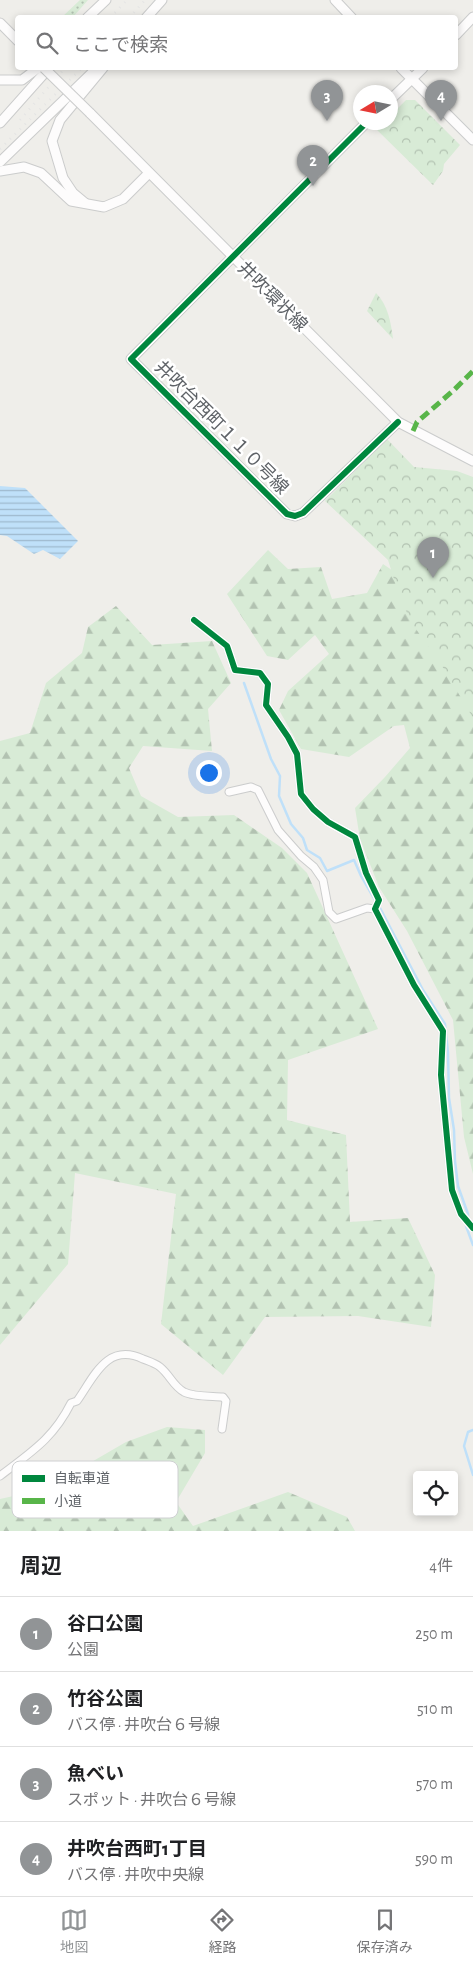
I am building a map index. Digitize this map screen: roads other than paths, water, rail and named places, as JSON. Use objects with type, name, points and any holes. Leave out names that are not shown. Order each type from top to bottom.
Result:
[{"type":"street","points":[[90,15],[107,0]]},
{"type":"street","points":[[95,15],[107,0]]},
{"type":"street","points":[[149,15],[162,0]]},
{"type":"street","points":[[335,0],[349,15]]},
{"type":"street","points":[[458,33],[473,17]]},
{"type":"street","points":[[0,23],[15,37]]},
{"type":"street","points":[[0,80],[22,80],[35,70]]},
{"type":"street","name":"井吹環状線","points":[[46,70],[398,422],[473,461]]},
{"type":"street","points":[[0,123],[47,70]]},
{"type":"street","points":[[0,162],[95,70]]},
{"type":"street","points":[[87,205],[73,193],[63,178],[52,141],[60,120],[101,70]]},
{"type":"street","points":[[403,70],[473,140]]},
{"type":"street","points":[[398,92],[421,70]]},
{"type":"street","points":[[232,257],[360,130]]},
{"type":"street","points":[[0,171],[24,167],[41,173],[71,201],[104,207],[123,199],[149,173]]},
{"type":"street","name":"井吹台西町１１０号線","points":[[232,257],[131,359],[286,514],[295,516],[303,513],[398,422]]},
{"type":"street","points":[[194,620],[227,646],[235,670],[260,673],[268,684],[266,705],[288,736],[296,754],[301,794],[313,809],[328,822],[355,837],[366,873],[379,900],[376,905],[336,920],[329,912],[323,880],[314,867],[301,856],[278,830],[258,790],[251,787],[229,792]]},
{"type":"street","points":[[376,905],[414,985],[443,1031],[441,1075],[452,1190],[460,1214],[469,1223]]},
{"type":"street","points":[[19,1461],[49,1437],[61,1421],[70,1403],[77,1401],[104,1363],[119,1354],[134,1355],[158,1366],[174,1385],[187,1393],[222,1397],[226,1401],[222,1429]]},
{"type":"street","points":[[0,1476],[12,1466]]},
{"type":"water","points":[[0,486],[25,488],[78,541],[60,559],[43,550],[34,554],[7,536],[0,535]]},
{"type":"waterway","points":[[244,683],[271,759],[280,776],[279,796],[291,824],[303,838],[307,850],[320,858],[327,871],[354,860],[376,902]]},
{"type":"waterway","points":[[379,906],[423,990],[445,1024],[455,1161],[458,1186],[468,1218]]},
{"type":"waterway","points":[[467,1223],[466,1226],[473,1245]]},
{"type":"waterway","points":[[473,1430],[468,1432],[464,1446],[473,1475]]},
{"type":"railway","points":[[113,15],[127,0]]},
{"type":"railway","points":[[132,15],[145,0]]},
{"type":"railway","points":[[20,120],[63,70]]},
{"type":"railway","points":[[0,149],[80,70]]},
{"type":"place","name":"魚べい","points":[[327,121]]},
{"type":"place","name":"井吹台西町1丁目","points":[[441,121]]},
{"type":"place","name":"竹谷公園","points":[[313,186]]},
{"type":"place","name":"谷口公園","points":[[433,578]]}]
